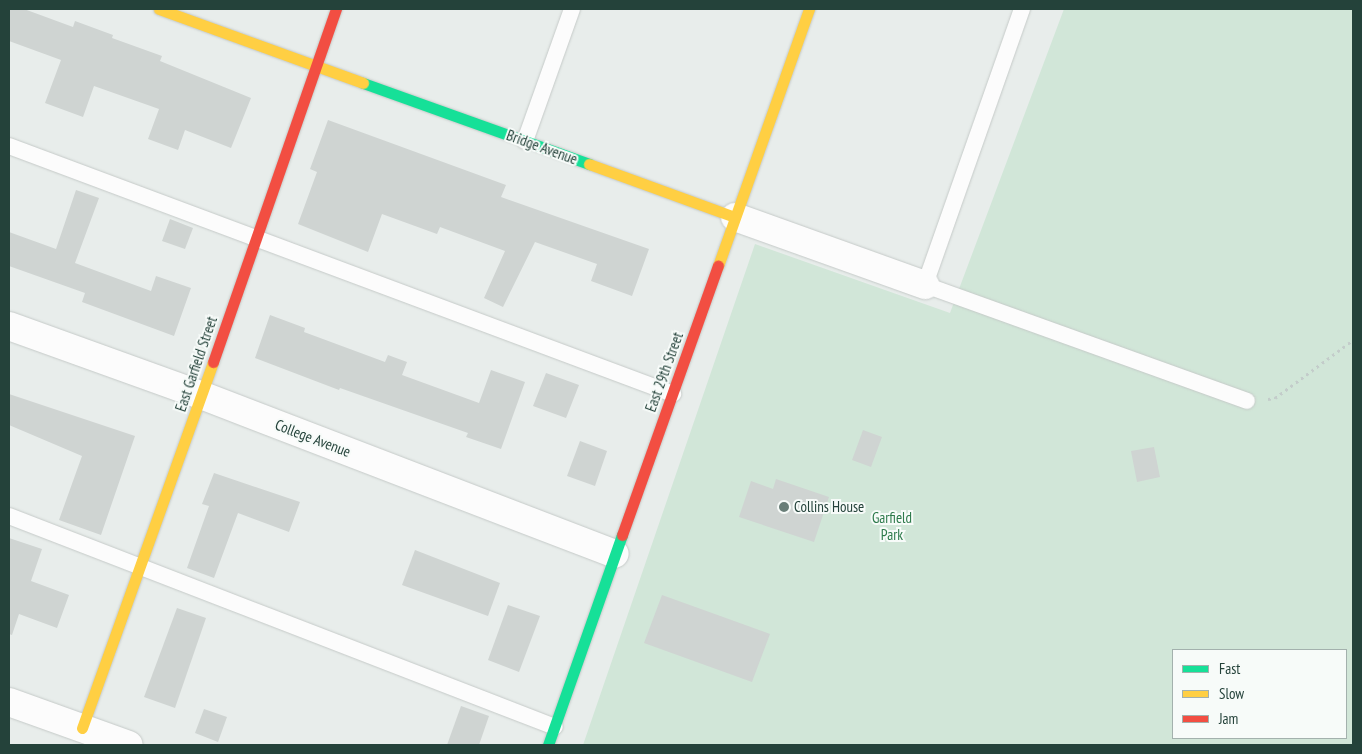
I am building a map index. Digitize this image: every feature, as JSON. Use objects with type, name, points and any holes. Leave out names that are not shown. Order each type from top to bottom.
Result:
[{"type":"street","name":"Bridge Avenue","points":[[159,9],[925,285]]},
{"type":"street","name":"East Garfield Street","points":[[82,728],[143,565],[254,238],[336,9]]},
{"type":"street","name":"East 29th Street","points":[[548,745],[809,9]]},
{"type":"street","name":"College Avenue","points":[[9,326],[201,395],[616,554]]},
{"type":"street","points":[[9,702],[129,745]]},
{"type":"lane","points":[[525,141],[572,9]]},
{"type":"lane","points":[[1022,9],[925,285],[1248,402]]},
{"type":"lane","points":[[9,146],[673,394]]},
{"type":"lane","points":[[9,516],[143,565],[555,727]]},
{"type":"path","points":[[1248,402],[1275,398],[1353,340]]},
{"type":"green space","name":"Garfield Park","points":[[1064,9],[1353,9],[1353,745],[583,745],[755,244],[950,313]]},
{"type":"building","points":[[9,9],[24,9],[73,27],[75,21],[113,35],[112,38],[162,56],[160,61],[251,98],[231,148],[185,130],[178,150],[148,139],[159,109],[94,86],[83,117],[45,103],[61,60],[9,41]]},
{"type":"building","points":[[328,120],[506,185],[501,197],[649,249],[632,296],[591,281],[597,264],[535,242],[503,307],[484,298],[505,251],[440,227],[437,234],[382,214],[368,252],[298,224],[317,172],[310,169]]},
{"type":"building","points":[[76,190],[99,198],[75,263],[151,291],[156,276],[191,288],[174,336],[82,302],[85,293],[9,266],[9,232],[56,249]]},
{"type":"building","points":[[170,219],[193,228],[185,249],[162,241]]},
{"type":"building","points":[[270,315],[305,328],[304,332],[385,362],[388,355],[407,362],[402,375],[479,403],[491,370],[525,382],[501,449],[466,437],[468,433],[340,388],[339,390],[255,358]]},
{"type":"building","points":[[546,373],[579,385],[566,418],[533,406]]},
{"type":"building","points":[[9,394],[135,436],[101,535],[59,520],[82,456],[9,425]]},
{"type":"building","points":[[863,430],[882,437],[871,467],[852,460]]},
{"type":"building","points":[[580,441],[607,451],[595,486],[567,476]]},
{"type":"building","points":[[1154,447],[1160,477],[1137,482],[1131,451]]},
{"type":"building","points":[[214,473],[300,502],[289,532],[238,513],[214,578],[187,568],[209,506],[202,504]]},
{"type":"building","name":"Collins House","points":[[776,479],[829,497],[814,542],[739,517],[751,481],[773,489]]},
{"type":"building","points":[[9,538],[42,549],[31,581],[69,595],[57,628],[19,614],[12,635],[9,634]]},
{"type":"building","points":[[415,550],[500,583],[488,616],[402,585]]},
{"type":"building","points":[[662,595],[770,634],[752,682],[644,643]]},
{"type":"building","points":[[508,605],[540,616],[519,672],[488,660]]},
{"type":"building","points":[[177,608],[206,618],[175,708],[144,697]]},
{"type":"building","points":[[461,706],[489,716],[479,745],[447,745]]},
{"type":"building","points":[[204,709],[227,717],[218,742],[195,733]]},
{"type":"traffic: fast","points":[[363,83],[589,164]]},
{"type":"traffic: fast","points":[[548,745],[622,535]]},
{"type":"traffic: slow","points":[[159,9],[363,83]]},
{"type":"traffic: slow","points":[[718,266],[809,9]]},
{"type":"traffic: slow","points":[[589,164],[735,217]]},
{"type":"traffic: slow","points":[[82,728],[213,362]]},
{"type":"traffic: jam","points":[[213,362],[336,9]]},
{"type":"traffic: jam","points":[[622,535],[718,266]]},
{"type":"place","name":"Collins House","points":[[784,507]]}]
